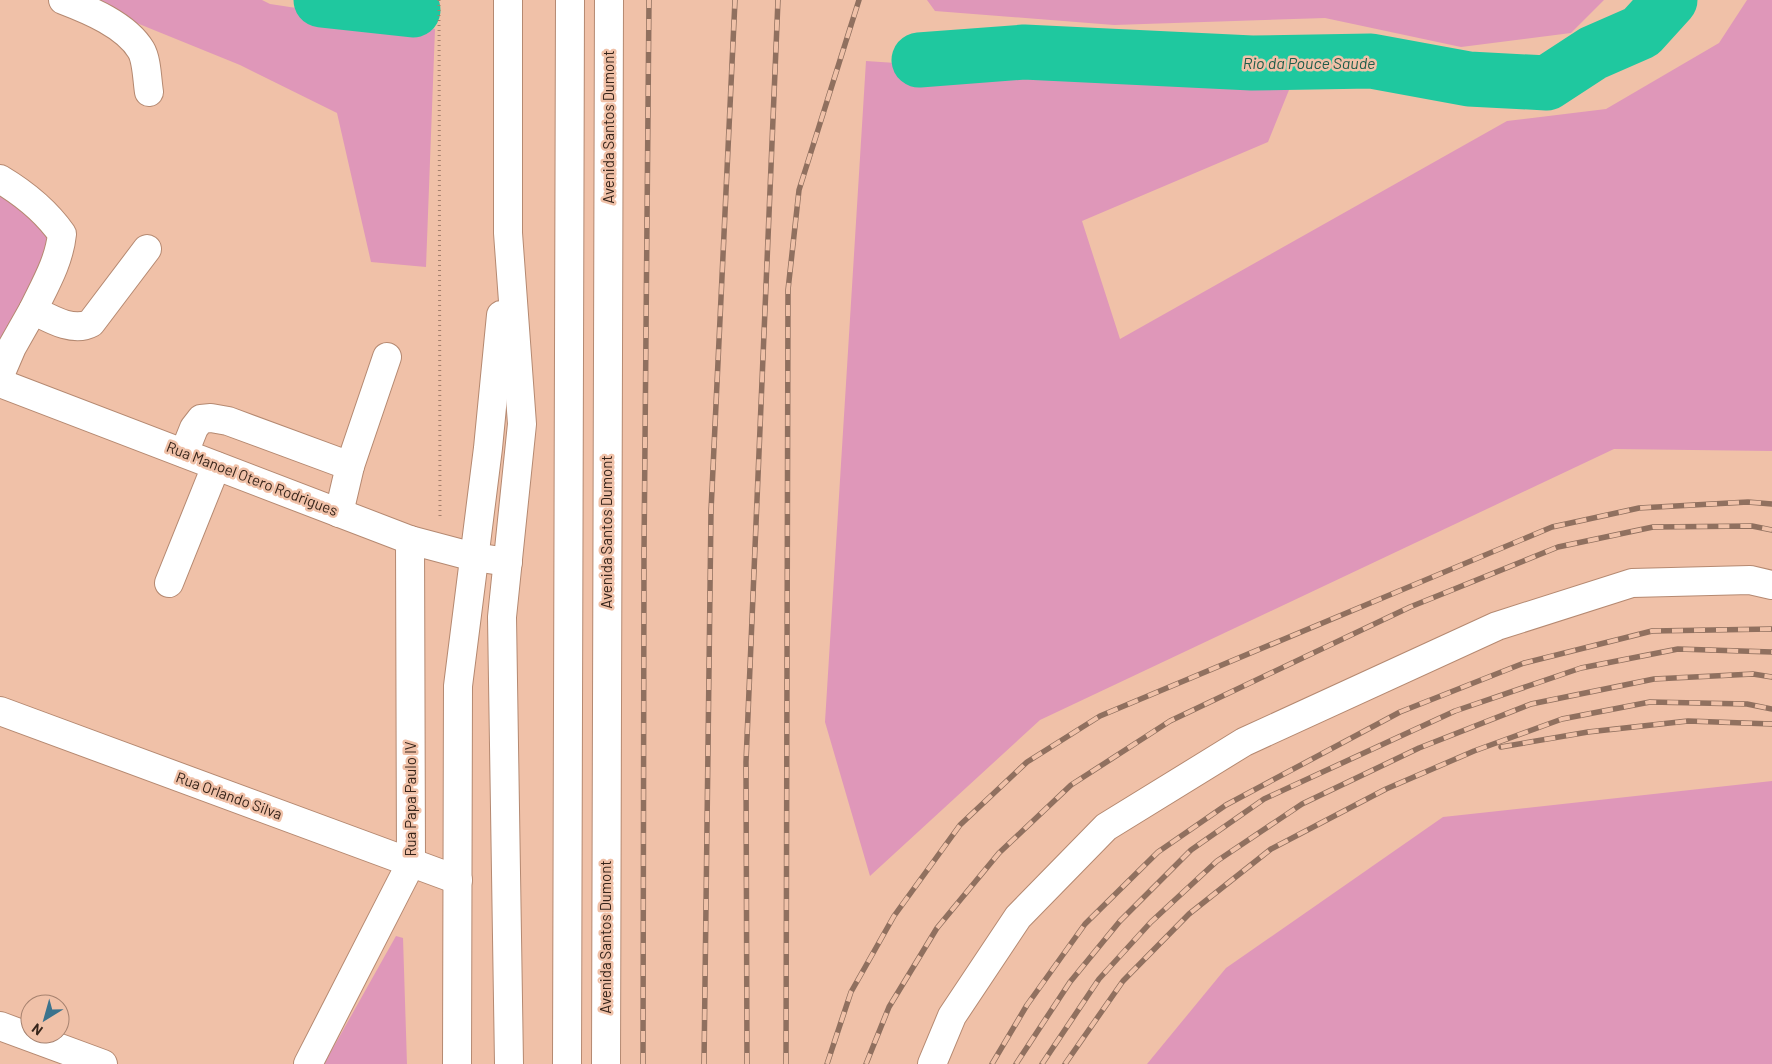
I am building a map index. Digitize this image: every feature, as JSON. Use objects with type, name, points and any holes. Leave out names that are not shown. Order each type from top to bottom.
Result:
[{"type":"main road","points":[[63,0],[87,9],[123,32],[142,51],[149,92]]},
{"type":"main road","points":[[508,0],[508,233],[522,424],[502,617],[509,1064]]},
{"type":"main road","points":[[567,1064],[570,0]]},
{"type":"main road","name":"Avenida Santos Dumont","points":[[606,1064],[609,0]]},
{"type":"main road","points":[[0,180],[33,202],[51,218],[62,234],[60,249],[53,270],[12,347],[0,375]]},
{"type":"main road","points":[[457,1064],[458,686],[488,448],[508,233]]},
{"type":"main road","points":[[33,310],[70,326],[83,327],[90,323],[147,248]]},
{"type":"main road","points":[[339,513],[350,466],[387,357]]},
{"type":"main road","name":"Rua Manoel Otero Rodrigues","points":[[0,383],[410,540],[474,557],[508,562]]},
{"type":"main road","points":[[184,454],[194,428],[201,419],[211,418],[228,421],[350,466]]},
{"type":"main road","points":[[169,583],[216,466]]},
{"type":"main road","name":"Rua Papa Paulo IV","points":[[308,1064],[411,862],[410,540]]},
{"type":"main road","points":[[932,1064],[952,1016],[1024,910],[1106,827],[1244,742],[1496,626],[1632,583],[1750,580],[1772,585]]},
{"type":"main road","name":"Rua Orlando Silva","points":[[0,711],[458,880]]},
{"type":"main road","points":[[0,1026],[103,1064]]},
{"type":"shaded area","points":[[80,0],[262,0],[270,4],[435,29],[426,267],[371,262],[337,113],[240,65]]},
{"type":"shaded area","points":[[927,0],[1604,0],[1571,33],[1461,47],[1325,18],[1114,25],[935,11]]},
{"type":"shaded area","points":[[1747,0],[1772,0],[1772,451],[1614,449],[1040,720],[870,876],[825,722],[866,61],[970,68],[1293,80],[1268,142],[1082,221],[1120,339],[1507,121],[1606,109],[1719,43]]},
{"type":"shaded area","points":[[0,186],[58,243],[35,290],[0,340]]},
{"type":"shaded area","points":[[1772,781],[1772,1064],[1147,1064],[1226,968],[1443,817]]},
{"type":"shaded area","points":[[396,936],[403,938],[407,1064],[324,1064]]},
{"type":"waterway","name":"Rio da Pouce Saude","points":[[321,0],[413,10]]},
{"type":"waterway","name":"Rio da Pouce Saude","points":[[919,60],[1024,52],[1252,63],[1371,61],[1469,79],[1547,83],[1593,53],[1641,32],[1670,0]]},
{"type":"railway","points":[[643,1064],[644,554],[649,0]]},
{"type":"railway","points":[[704,1064],[711,511],[735,0]]},
{"type":"railway","points":[[747,1064],[746,762],[778,0]]},
{"type":"railway","points":[[786,1064],[788,290],[799,190],[859,0]]},
{"type":"railway","points":[[827,1064],[851,992],[894,916],[960,825],[1027,762],[1100,716],[1552,527],[1639,508],[1748,502],[1772,504]]},
{"type":"railway","points":[[866,1064],[889,1007],[937,928],[999,853],[1071,785],[1170,721],[1410,607],[1558,547],[1653,527],[1752,526],[1772,530]]},
{"type":"railway","points":[[992,1064],[1027,1005],[1085,924],[1158,852],[1226,805],[1400,712],[1524,663],[1652,631],[1772,629]]},
{"type":"railway","points":[[1016,1064],[1070,982],[1120,921],[1191,850],[1264,799],[1455,711],[1581,668],[1678,649],[1772,652]]},
{"type":"railway","points":[[1042,1064],[1099,979],[1151,922],[1217,861],[1302,804],[1419,748],[1531,704],[1654,679],[1753,674],[1772,677]]},
{"type":"railway","points":[[1065,1064],[1123,981],[1189,914],[1271,849],[1386,789],[1474,751],[1562,719],[1650,702],[1747,704],[1772,709]]},
{"type":"railway","points":[[1501,747],[1588,732],[1688,721],[1772,724]]}]
